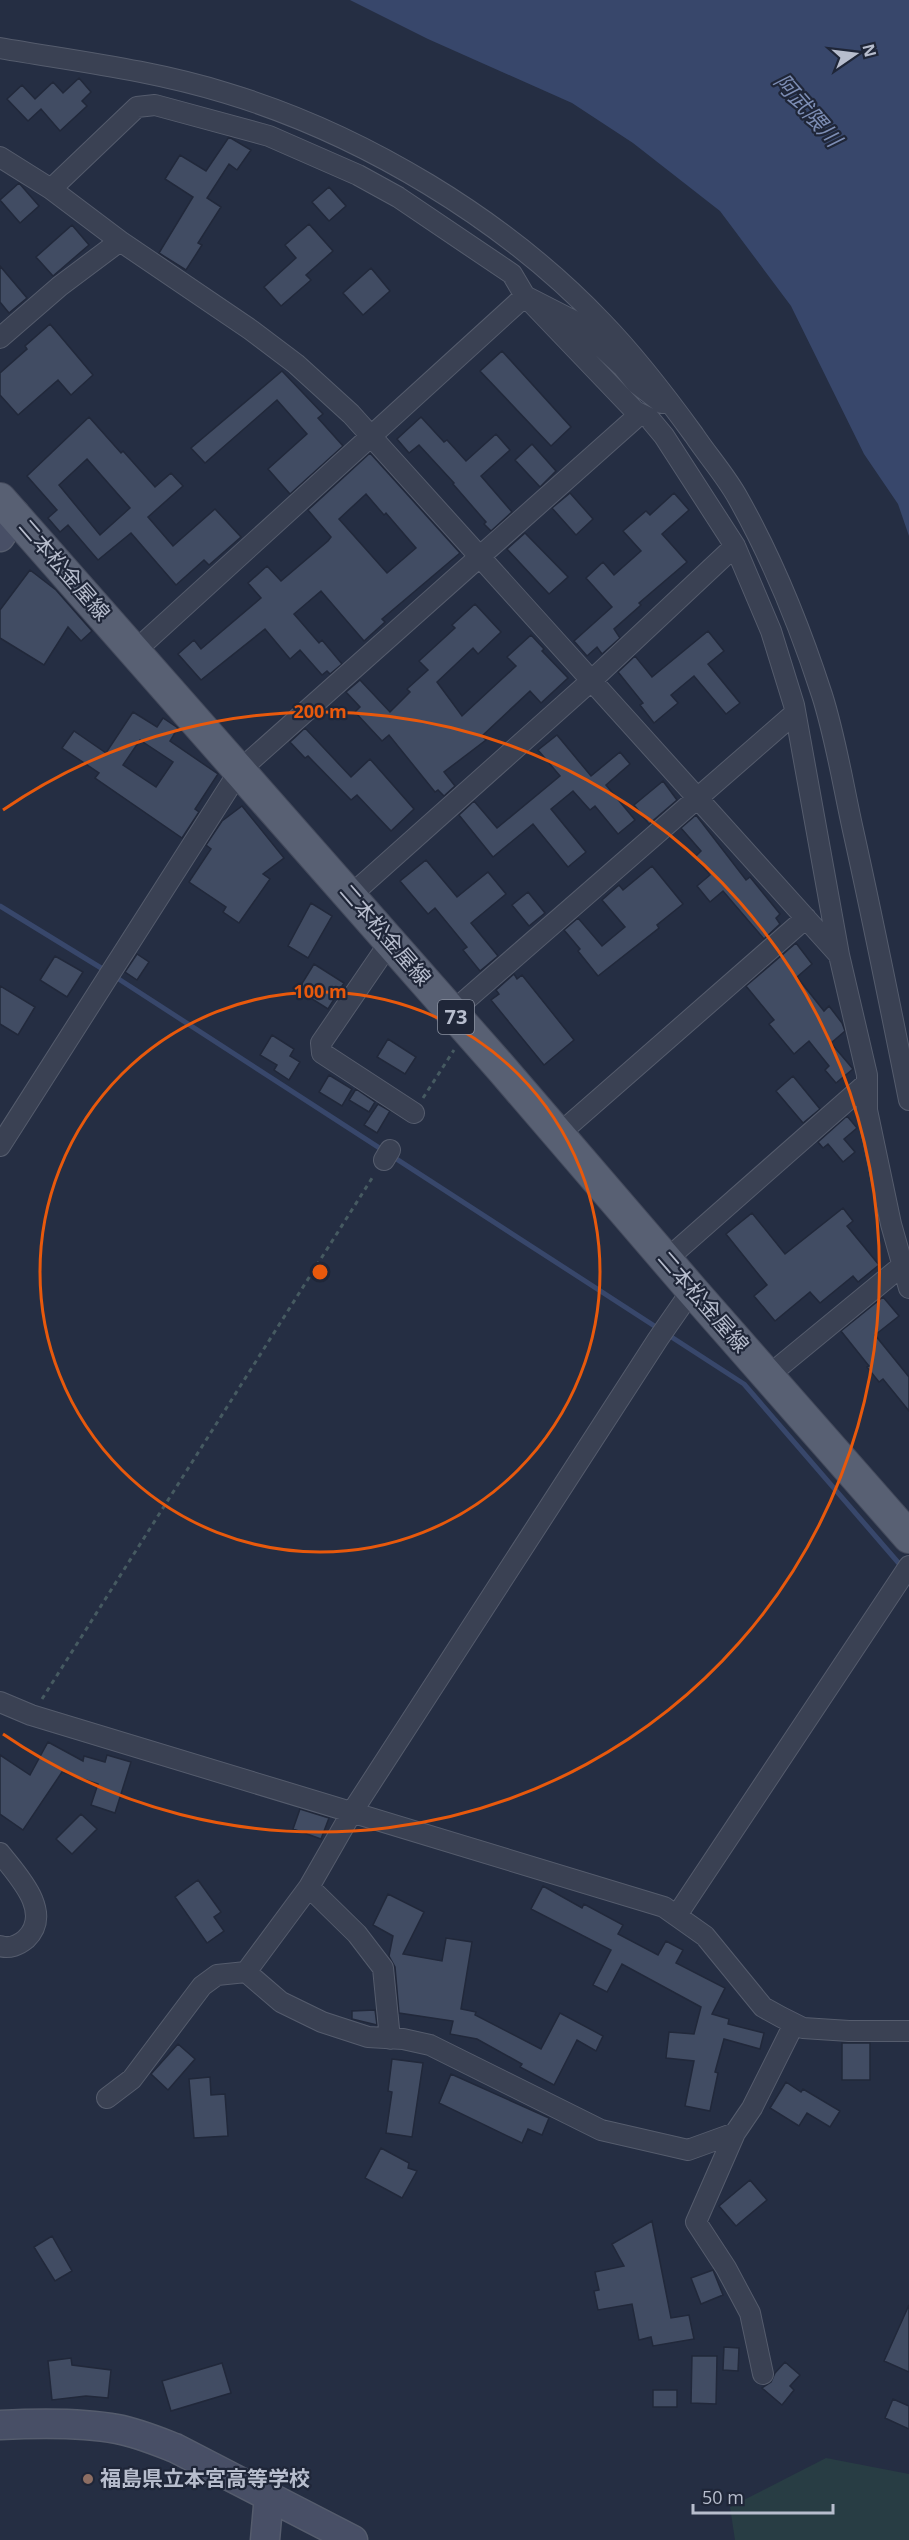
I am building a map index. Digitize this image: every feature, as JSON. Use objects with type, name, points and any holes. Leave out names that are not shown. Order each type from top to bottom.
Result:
[{"type":"main road","name":"二本松金屋線","points":[[5,517],[135,651],[909,1537]]},
{"type":"street","points":[[0,48],[170,78],[228,93],[376,154],[459,205],[509,240],[562,283],[625,347],[675,408],[737,496],[767,554],[792,612],[823,698],[870,906],[909,1100]]},
{"type":"street","points":[[51,189],[136,107],[155,105],[269,135],[358,175],[398,197],[512,273],[525,296],[621,397],[640,414],[650,418],[735,546],[771,631],[795,713],[839,955],[867,1083],[867,1110],[891,1224],[909,1288]]},
{"type":"street","points":[[0,157],[51,189],[296,364],[351,414],[839,955]]},
{"type":"street","points":[[0,338],[60,286],[120,240]]},
{"type":"street","points":[[525,296],[572,320],[623,367],[636,383],[668,408],[675,408]]},
{"type":"street","points":[[135,651],[525,296]]},
{"type":"street","points":[[0,1146],[240,770],[640,414]]},
{"type":"street","points":[[350,896],[592,680],[735,546]]},
{"type":"street","points":[[459,1021],[795,713]]},
{"type":"street","points":[[559,1134],[806,918]]},
{"type":"street","points":[[390,942],[321,1043],[322,1053],[414,1113]]},
{"type":"street","points":[[666,1260],[867,1083]]},
{"type":"street","points":[[768,1376],[903,1265]]},
{"type":"street","points":[[246,1972],[309,1887],[352,1812],[663,1331],[692,1290]]},
{"type":"street","points":[[677,1915],[906,1570]]},
{"type":"street","points":[[0,1702],[31,1715],[651,1902],[693,1925],[710,1941],[763,2007],[794,2024],[803,2028],[849,2031],[909,2031]]},
{"type":"street","points":[[0,1853],[33,1899],[37,1919],[31,1934],[20,1944],[5,1948],[0,1946]]},
{"type":"street","points":[[309,1887],[357,1934],[383,1968],[390,2038]]},
{"type":"street","points":[[107,2098],[132,2079],[202,1986],[218,1974],[246,1972],[281,2002],[322,2022],[368,2037],[390,2038],[430,2045],[601,2130],[688,2150],[735,2133]]},
{"type":"street","points":[[763,2374],[750,2313],[726,2268],[696,2222],[735,2133],[752,2108],[794,2024]]},
{"type":"street","points":[[0,2425],[88,2426],[126,2431],[175,2448],[353,2540]]},
{"type":"street","points":[[265,2540],[268,2495]]},
{"type":"path","points":[[414,1113],[459,1021]]},
{"type":"path","points":[[31,1715],[387,1155]]},
{"type":"shaded area","points":[[826,2458],[909,2474],[909,2540],[735,2540],[730,2507]]},
{"type":"water","name":"阿武隈川","points":[[350,0],[909,0],[909,536],[898,504],[864,454],[791,306],[720,211],[633,143],[572,103],[428,39]]},
{"type":"building","points":[[79,78],[91,92],[82,101],[87,106],[60,131],[41,109],[28,121],[7,99],[22,85],[35,99],[53,82],[63,93]]},
{"type":"building","points":[[229,137],[251,150],[237,170],[229,164],[207,198],[221,207],[198,243],[202,245],[186,270],[159,253],[193,197],[165,179],[180,155],[206,171]]},
{"type":"building","points":[[19,183],[39,206],[20,223],[0,200]]},
{"type":"building","points":[[329,187],[346,206],[329,221],[312,202]]},
{"type":"building","points":[[309,224],[333,251],[306,275],[311,280],[281,306],[264,287],[296,258],[285,245]]},
{"type":"building","points":[[72,225],[89,245],[53,276],[36,257]]},
{"type":"building","points":[[0,266],[27,298],[9,313],[0,302]]},
{"type":"building","points":[[371,268],[390,291],[363,315],[343,293]]},
{"type":"building","points":[[50,324],[93,375],[71,395],[58,380],[18,415],[0,395],[0,373]]},
{"type":"building","points":[[502,351],[571,427],[551,446],[480,371]]},
{"type":"building","points":[[282,371],[323,414],[318,418],[343,446],[290,494],[268,469],[307,434],[277,400],[205,463],[191,448]]},
{"type":"building","points":[[89,417],[155,487],[171,473],[183,486],[148,517],[173,546],[215,509],[241,537],[209,565],[204,560],[176,585],[131,533],[98,560],[68,525],[60,532],[48,518],[57,510],[27,476]],"holes":[[[87,459],[130,508],[100,535],[59,485]]]},
{"type":"building","points":[[421,417],[466,461],[496,434],[510,450],[481,476],[512,512],[491,531],[454,483],[419,445],[409,453],[397,439]]},
{"type":"building","points":[[532,444],[556,471],[540,487],[515,460]]},
{"type":"building","points":[[370,453],[460,553],[382,619],[385,622],[364,641],[321,591],[294,614],[319,643],[322,640],[342,664],[330,674],[327,671],[322,675],[300,650],[290,659],[265,629],[201,680],[178,654],[194,640],[201,649],[261,598],[248,583],[267,566],[281,581],[331,537],[308,510]],"holes":[[[366,494],[384,515],[386,513],[416,548],[387,573],[339,519]]]},
{"type":"building","points":[[570,493],[593,519],[576,535],[552,508]]},
{"type":"building","points":[[674,493],[689,510],[662,534],[687,562],[639,603],[641,605],[614,629],[620,638],[602,654],[597,647],[587,656],[574,641],[612,607],[586,578],[603,562],[614,575],[641,551],[623,531],[646,511],[650,515]]},
{"type":"building","points":[[525,533],[568,577],[549,594],[507,549]]},
{"type":"building","points":[[30,570],[56,590],[92,631],[81,641],[68,627],[44,665],[0,638],[0,610]]},
{"type":"building","points":[[475,604],[501,632],[478,654],[473,648],[437,682],[462,716],[516,666],[507,657],[531,635],[544,649],[542,651],[568,678],[541,703],[530,691],[482,736],[486,740],[444,772],[455,786],[444,796],[438,790],[435,792],[389,735],[382,741],[355,712],[360,707],[346,692],[360,680],[390,712],[410,692],[407,689],[428,670],[419,661],[455,628],[452,625]]},
{"type":"building","points":[[708,631],[724,651],[708,664],[740,703],[726,714],[694,676],[671,695],[678,703],[654,723],[640,705],[643,703],[618,672],[635,656],[652,677]]},
{"type":"building","points":[[133,712],[157,727],[163,718],[178,728],[170,741],[218,774],[195,809],[199,812],[182,838],[95,778],[99,773],[62,748],[74,731],[106,753]],"holes":[[[140,740],[173,762],[156,787],[123,765]]]},
{"type":"building","points":[[305,728],[351,777],[370,759],[414,809],[391,831],[357,795],[351,800],[308,756],[305,758],[290,742]]},
{"type":"building","points":[[557,735],[591,776],[620,752],[630,764],[606,785],[635,820],[618,834],[595,806],[590,810],[573,791],[551,809],[586,852],[568,867],[533,824],[493,857],[459,815],[474,801],[497,828],[560,776],[538,750]]},
{"type":"building","points":[[663,781],[677,800],[649,824],[634,805]]},
{"type":"building","points":[[242,806],[284,858],[263,874],[270,879],[239,923],[223,912],[226,907],[189,882],[211,849],[206,845],[222,821]]},
{"type":"building","points":[[696,815],[746,880],[750,877],[780,914],[776,918],[780,924],[764,939],[723,891],[710,902],[697,886],[710,875],[695,857],[701,851],[681,828]]},
{"type":"building","points":[[426,860],[457,897],[488,872],[506,894],[471,923],[498,956],[480,971],[463,950],[467,947],[435,908],[428,914],[400,881]]},
{"type":"building","points":[[652,866],[683,904],[657,925],[659,928],[598,976],[564,930],[578,918],[602,946],[625,927],[602,900],[619,885],[623,890]]},
{"type":"building","points":[[528,892],[545,913],[529,926],[512,905]]},
{"type":"building","points":[[311,903],[332,916],[308,958],[288,946]]},
{"type":"building","points":[[796,943],[812,964],[797,977],[824,1011],[829,1006],[845,1031],[831,1043],[853,1069],[836,1083],[825,1070],[829,1066],[809,1041],[794,1054],[769,1024],[774,1020],[746,986]]},
{"type":"building","points":[[137,954],[149,962],[137,980],[125,972]]},
{"type":"building","points":[[55,956],[83,972],[67,997],[40,980]]},
{"type":"building","points":[[314,964],[344,983],[328,1009],[298,990]]},
{"type":"building","points":[[514,974],[517,979],[522,975],[574,1040],[544,1065],[491,1000],[499,994],[496,990]]},
{"type":"building","points":[[0,986],[35,1007],[18,1035],[0,1024]]},
{"type":"building","points":[[272,1035],[294,1049],[290,1056],[300,1062],[289,1080],[274,1070],[277,1065],[260,1055]]},
{"type":"building","points":[[388,1039],[416,1057],[405,1074],[377,1057]]},
{"type":"building","points":[[329,1075],[352,1089],[342,1106],[319,1092]]},
{"type":"building","points":[[793,1076],[820,1109],[803,1123],[776,1091]]},
{"type":"building","points":[[356,1089],[375,1102],[369,1112],[349,1100]]},
{"type":"building","points":[[378,1104],[390,1111],[377,1133],[364,1125]]},
{"type":"building","points":[[847,1116],[857,1128],[844,1139],[855,1152],[843,1162],[828,1144],[823,1148],[818,1142]]},
{"type":"building","points":[[843,1208],[853,1221],[847,1226],[879,1265],[858,1282],[853,1276],[820,1303],[810,1292],[775,1321],[754,1296],[767,1285],[726,1234],[752,1213],[785,1254]]},
{"type":"building","points":[[883,1297],[899,1316],[875,1335],[909,1377],[909,1411],[883,1379],[879,1382],[841,1331]]},
{"type":"building","points":[[48,1742],[83,1761],[84,1756],[105,1762],[107,1755],[131,1762],[115,1813],[91,1805],[98,1784],[62,1772],[23,1830],[0,1814],[0,1755],[30,1775]]},
{"type":"building","points":[[300,1809],[329,1818],[321,1839],[293,1829]]},
{"type":"building","points":[[81,1814],[97,1829],[72,1854],[56,1839]]},
{"type":"building","points":[[198,1880],[221,1912],[214,1917],[224,1931],[207,1943],[175,1897]]},
{"type":"building","points":[[543,1886],[582,1908],[584,1904],[623,1925],[618,1934],[658,1955],[666,1941],[683,1950],[676,1963],[725,1988],[712,2014],[729,2019],[728,2024],[764,2033],[760,2049],[724,2039],[715,2072],[718,2073],[710,2111],[685,2106],[694,2061],[666,2058],[669,2032],[694,2034],[701,2007],[622,1964],[607,1992],[593,1985],[611,1950],[531,1909]]},
{"type":"building","points":[[388,1894],[424,1912],[403,1954],[442,1961],[446,1938],[472,1942],[461,2009],[476,2012],[475,2015],[541,2049],[560,2013],[603,2036],[596,2051],[577,2040],[554,2085],[520,2067],[522,2064],[477,2039],[450,2034],[453,2021],[399,2013],[395,1967],[389,1956],[393,1936],[373,1925]]},
{"type":"building","points":[[375,2010],[377,2025],[352,2019],[352,2011]]},
{"type":"building","points":[[842,2043],[870,2043],[870,2080],[842,2080]]},
{"type":"building","points":[[178,2044],[195,2059],[168,2090],[151,2074]]},
{"type":"building","points":[[392,2059],[423,2063],[412,2137],[386,2133],[392,2092],[388,2091]]},
{"type":"building","points":[[451,2074],[549,2118],[542,2135],[528,2129],[522,2143],[439,2103]]},
{"type":"building","points":[[210,2077],[211,2095],[225,2094],[228,2136],[194,2138],[189,2079]]},
{"type":"building","points":[[786,2082],[801,2092],[803,2089],[840,2111],[830,2127],[807,2113],[799,2126],[770,2108]]},
{"type":"building","points":[[381,2148],[409,2163],[408,2168],[417,2171],[402,2198],[365,2178]]},
{"type":"building","points":[[750,2180],[767,2200],[736,2226],[719,2206]]},
{"type":"building","points":[[652,2221],[671,2318],[689,2315],[694,2339],[653,2346],[651,2337],[639,2340],[632,2304],[598,2310],[594,2291],[599,2290],[595,2272],[624,2266],[612,2244]]},
{"type":"building","points":[[52,2236],[72,2271],[55,2281],[34,2247]]},
{"type":"building","points":[[713,2270],[723,2295],[701,2304],[691,2278]]},
{"type":"building","points":[[909,2305],[909,2372],[884,2361]]},
{"type":"building","points":[[724,2347],[739,2348],[738,2371],[723,2370]]},
{"type":"building","points":[[692,2356],[717,2356],[716,2404],[691,2403]]},
{"type":"building","points":[[71,2358],[72,2365],[111,2370],[108,2398],[86,2396],[52,2400],[48,2361]]},
{"type":"building","points":[[785,2362],[800,2375],[790,2386],[794,2390],[782,2405],[762,2388],[771,2382],[775,2373]]},
{"type":"building","points":[[222,2363],[231,2393],[171,2411],[162,2381]]},
{"type":"building","points":[[653,2390],[677,2390],[677,2407],[653,2407]]},
{"type":"building","points":[[893,2399],[909,2406],[909,2429],[885,2418]]},
{"type":"waterway","points":[[0,906],[106,971]]},
{"type":"waterway","points":[[114,976],[744,1384],[902,1567]]},
{"type":"place","name":"福島県立本宮高等学校","points":[[88,2479]]}]
